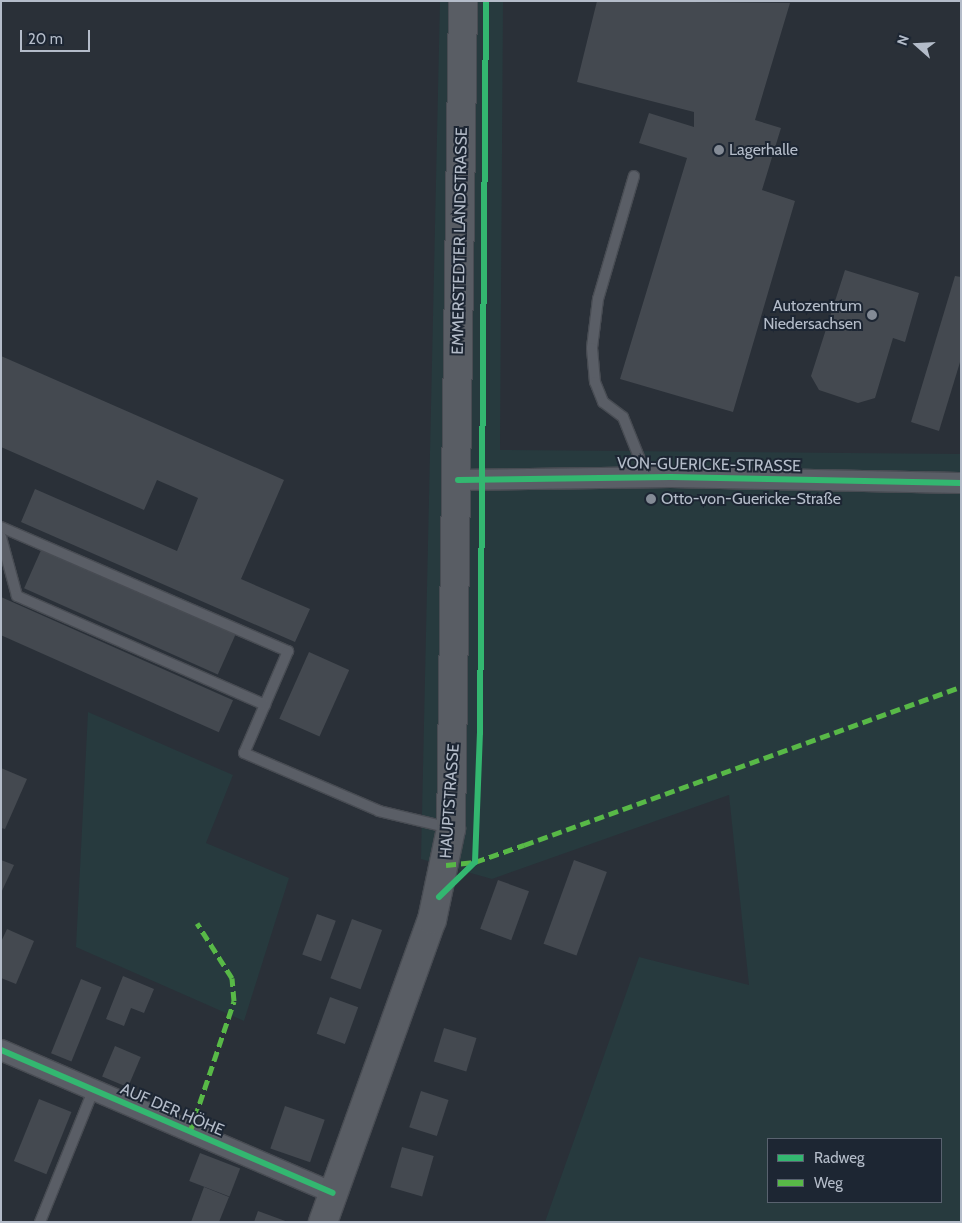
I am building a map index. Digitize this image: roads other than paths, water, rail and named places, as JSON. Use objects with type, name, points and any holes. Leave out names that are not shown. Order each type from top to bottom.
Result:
[{"type":"main road","name":"EMMERSTEDTER LANDSTRASSE","points":[[458,480],[463,1]]},
{"type":"main road","name":"HAUPTSTRASSE","points":[[323,1222],[439,897],[451,829],[458,480]]},
{"type":"street","name":"VON-GUERICKE-STRASSE","points":[[458,480],[647,478],[961,483]]},
{"type":"street","name":"AUF DER HÖHE","points":[[1,1050],[92,1091],[333,1193]]},
{"type":"lane","points":[[634,176],[598,299],[592,348],[595,382],[603,402],[623,417],[647,478]]},
{"type":"lane","points":[[1,527],[288,651],[244,753],[379,811],[451,829]]},
{"type":"lane","points":[[1,537],[17,596],[265,705]]},
{"type":"lane","points":[[40,1222],[92,1091]]},
{"type":"place","name":"Lagerhalle","points":[[719,150]]},
{"type":"place","name":"Autozentrum Niedersachsen","points":[[872,315]]},
{"type":"place","name":"Otto-von-Guericke-Straße","points":[[651,499]]}]
